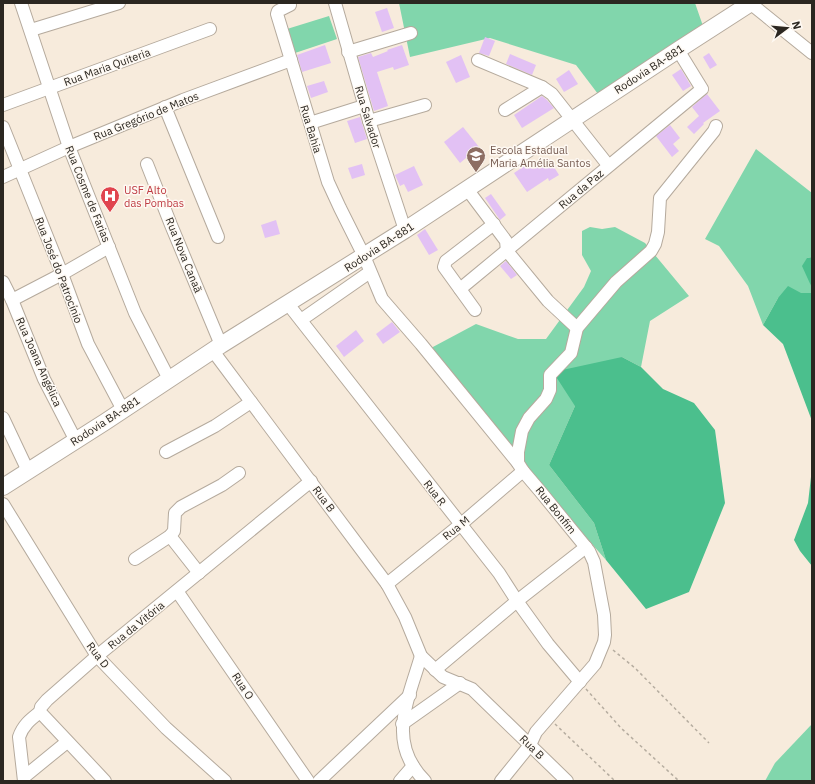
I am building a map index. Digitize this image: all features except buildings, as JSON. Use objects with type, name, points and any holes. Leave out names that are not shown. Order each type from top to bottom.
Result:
[{"type":"main road","name":"Rodovia BA-881","points":[[3,487],[217,348],[405,230],[750,3]]},
{"type":"street","name":"Rua Cosme de Farias","points":[[21,3],[69,147],[135,313],[169,380]]},
{"type":"street","points":[[30,30],[88,8],[119,3]]},
{"type":"street","name":"Rua Salvador","points":[[335,3],[368,121],[405,230]]},
{"type":"street","points":[[750,3],[812,53]]},
{"type":"street","name":"Rua Bahia","points":[[291,4],[280,9],[277,14],[328,182],[364,256]]},
{"type":"street","name":"Rua Maria Quiteria","points":[[3,105],[210,29]]},
{"type":"street","points":[[348,52],[411,33]]},
{"type":"street","name":"Rua da Paz","points":[[460,289],[608,165],[702,89],[678,50]]},
{"type":"street","name":"Rua Gregório de Matos","points":[[3,177],[69,147],[165,107],[291,60]]},
{"type":"street","points":[[478,60],[542,87],[556,97],[608,165]]},
{"type":"street","points":[[504,110],[542,87]]},
{"type":"street","points":[[368,121],[425,105]]},
{"type":"street","points":[[310,123],[364,106]]},
{"type":"street","points":[[165,107],[218,237]]},
{"type":"street","points":[[520,467],[520,439],[524,426],[546,399],[550,390],[550,375],[571,353],[577,328],[616,282],[651,251],[655,244],[658,232],[660,198],[714,131],[716,126]]},
{"type":"street","name":"Rua José do Patrocínio","points":[[3,127],[62,274],[88,344],[122,410]]},
{"type":"street","name":"Rua Nova Canaã","points":[[147,164],[217,348]]},
{"type":"street","points":[[467,189],[506,241],[507,251],[548,301],[577,328]]},
{"type":"street","points":[[475,310],[444,266],[450,258],[494,224]]},
{"type":"street","points":[[12,300],[109,247]]},
{"type":"street","name":"Rua Bonfim","points":[[364,256],[382,299],[421,344],[586,547],[594,562],[604,615],[605,635],[604,642],[595,664],[536,732],[530,745],[501,781]]},
{"type":"street","points":[[301,320],[370,272]]},
{"type":"street","name":"Rua Joana Angélica","points":[[3,282],[12,300],[44,379],[76,440]]},
{"type":"street","name":"Rua R","points":[[288,304],[498,574],[548,644],[580,682]]},
{"type":"street","name":"Rua B","points":[[217,348],[252,402],[387,584],[402,612],[421,656],[435,670],[446,678],[472,689],[568,781]]},
{"type":"street","points":[[166,452],[215,426],[252,402]]},
{"type":"street","points":[[3,418],[28,471]]},
{"type":"street","name":"Rua M","points":[[387,584],[460,525],[520,467]]},
{"type":"street","points":[[135,559],[170,536],[174,531],[175,513],[181,507],[239,473]]},
{"type":"street","name":"Rua da Vitória","points":[[24,779],[19,737],[27,722],[40,712],[47,700],[97,656],[310,481]]},
{"type":"street","name":"Rua D","points":[[3,504],[97,656],[166,728],[225,781]]},
{"type":"street","points":[[170,536],[199,573]]},
{"type":"street","points":[[435,670],[586,547]]},
{"type":"street","name":"Rua O","points":[[177,591],[308,781]]},
{"type":"street","points":[[421,656],[402,724],[404,743],[412,766],[426,781]]},
{"type":"street","points":[[402,724],[460,683]]},
{"type":"street","points":[[320,781],[410,695]]},
{"type":"street","points":[[40,712],[105,781]]},
{"type":"street","points":[[24,779],[67,742]]},
{"type":"street","points":[[400,781],[412,766]]},
{"type":"path","points":[[604,642],[635,668],[709,743]]},
{"type":"path","points":[[580,682],[621,728],[679,781]]},
{"type":"path","points":[[548,718],[614,781]]},
{"type":"green space","points":[[399,3],[695,3],[703,26],[598,94],[576,65],[490,38],[410,57]]},
{"type":"green space","points":[[329,16],[337,39],[295,53],[287,29]]},
{"type":"green space","points":[[756,149],[812,193],[812,257],[807,258],[812,293],[801,293],[778,298],[763,325],[748,286],[719,246],[705,239]]},
{"type":"green space","points":[[590,227],[602,229],[615,227],[645,243],[689,296],[650,321],[641,367],[622,357],[575,406],[549,465],[594,523],[606,560],[531,475],[431,348],[476,324],[518,339],[546,339],[584,287],[591,271],[582,255],[582,231]]},
{"type":"green space","points":[[812,257],[812,288],[802,266],[807,258]]},
{"type":"green space","points":[[788,286],[801,293],[812,293],[812,421],[783,344],[763,325],[778,298]]},
{"type":"green space","points":[[622,357],[641,367],[663,389],[694,403],[715,430],[725,503],[689,592],[646,609],[606,560],[594,523],[549,465],[575,406],[553,372]]},
{"type":"green space","points":[[812,468],[812,566],[800,551],[794,540],[808,503]]},
{"type":"green space","points":[[812,724],[812,781],[765,781],[775,763]]},
{"type":"place","name":"Escola Estadual Maria Amélia Santos","points":[[476,173]]},
{"type":"place","name":"USF Alto das Pombas","points":[[110,213]]}]
